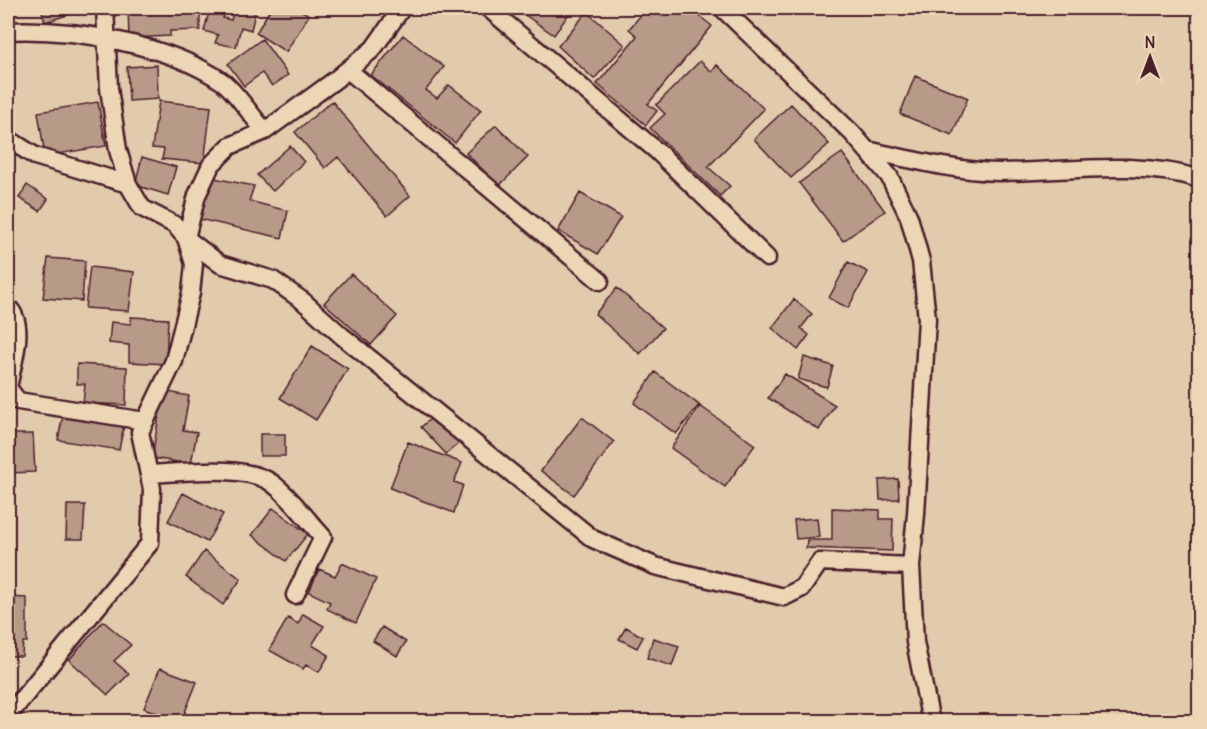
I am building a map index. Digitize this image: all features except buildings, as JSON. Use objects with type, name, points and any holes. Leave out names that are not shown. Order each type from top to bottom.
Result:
[{"type":"street","points":[[105,8],[109,88],[118,150],[128,184],[142,208],[175,225],[186,238],[220,264],[273,280],[303,301],[342,336],[593,539],[655,566],[784,597],[802,588],[820,562],[911,566]]},
{"type":"street","points":[[8,716],[150,543],[152,489],[140,432],[174,361],[190,293],[194,264],[186,238],[197,195],[211,165],[230,146],[265,131],[348,70],[373,49],[402,8]]},
{"type":"street","points":[[488,8],[657,151],[767,258]]},
{"type":"street","points":[[722,8],[852,133],[889,176],[909,217],[921,261],[927,318],[911,566],[915,642],[931,722]]},
{"type":"street","points":[[8,31],[32,30],[106,39],[174,56],[224,83],[265,131]]},
{"type":"street","points":[[348,70],[600,281]]},
{"type":"street","points":[[8,139],[35,156],[128,184]]},
{"type":"street","points":[[867,150],[929,164],[996,172],[1133,168],[1181,173],[1200,179]]},
{"type":"street","points":[[8,307],[14,314],[19,327],[8,387],[18,401],[146,421]]},
{"type":"street","points":[[149,474],[231,471],[250,474],[271,483],[323,537],[295,595]]}]
